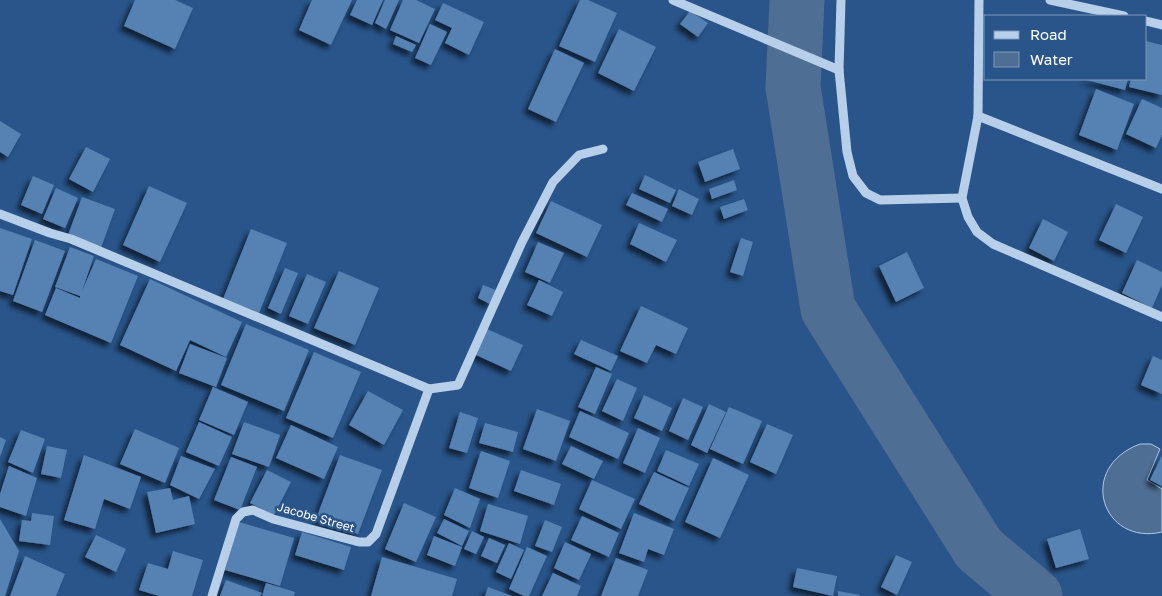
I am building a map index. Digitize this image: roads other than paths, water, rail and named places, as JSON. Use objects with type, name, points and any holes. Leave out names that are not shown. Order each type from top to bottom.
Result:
[{"type":"street","points":[[673,0],[839,70]]},
{"type":"street","points":[[841,0],[839,70],[847,152],[853,176],[866,193],[880,200],[962,198]]},
{"type":"street","points":[[979,0],[978,116],[962,198],[968,217],[978,232],[993,244],[1162,317]]},
{"type":"street","points":[[1050,0],[1119,15]]},
{"type":"street","points":[[1147,21],[1162,25]]},
{"type":"street","points":[[978,116],[1162,189]]},
{"type":"street","points":[[0,214],[50,233],[71,238],[429,389],[458,385],[522,242],[553,182],[579,155],[603,149]]},
{"type":"street","name":"Jacobe Street","points":[[212,596],[236,519],[243,512],[253,510],[273,518],[359,542],[368,542],[376,534],[429,389]]},
{"type":"water","points":[[1140,444],[1151,444],[1160,449],[1147,480],[1162,489],[1162,532],[1141,533],[1124,528],[1112,517],[1104,502],[1103,486],[1108,470],[1120,455]]},
{"type":"waterway","points":[[797,0],[793,87],[828,309],[979,549],[1035,596]]}]
